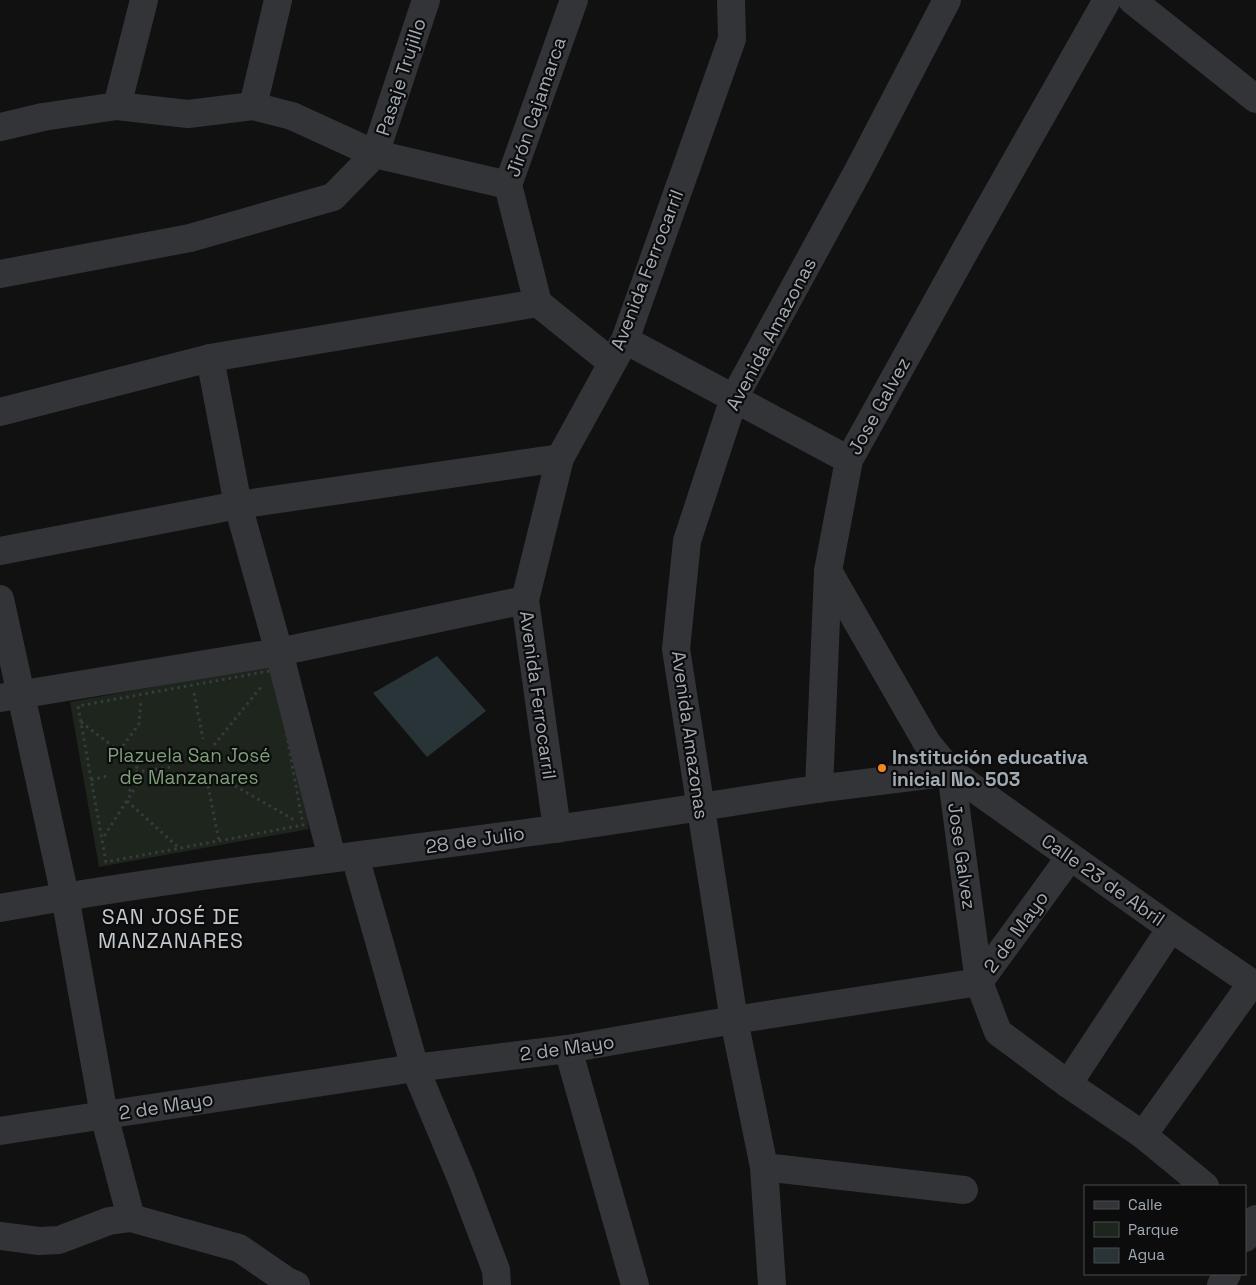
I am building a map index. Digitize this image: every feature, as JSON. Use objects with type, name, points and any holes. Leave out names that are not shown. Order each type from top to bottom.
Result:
[{"type":"street","points":[[117,106],[144,0]]},
{"type":"street","points":[[254,106],[278,0]]},
{"type":"street","name":"Pasaje Trujillo","points":[[375,154],[426,0]]},
{"type":"street","name":"Jirón Cajamarca","points":[[538,303],[508,185],[574,0]]},
{"type":"street","points":[[720,0],[732,39]]},
{"type":"street","name":"Avenida Ferrocarril","points":[[557,829],[525,600],[560,458],[618,351],[732,39],[731,0]]},
{"type":"street","name":"Avenida Amazonas","points":[[772,1285],[764,1167],[734,1020],[676,649],[686,541],[734,398],[859,169],[947,0]]},
{"type":"street","name":"Jose Galvez","points":[[819,789],[828,571],[848,460],[1107,0]]},
{"type":"street","points":[[1132,0],[1256,99]]},
{"type":"street","points":[[0,127],[43,117],[117,106],[188,114],[254,106],[292,116],[375,154],[508,185]]},
{"type":"street","points":[[0,274],[190,238],[333,197],[375,154]]},
{"type":"street","points":[[0,412],[210,358],[538,303],[618,351],[734,398],[848,460]]},
{"type":"street","points":[[210,358],[238,505],[274,663],[333,858],[415,1068],[461,1178],[496,1270],[497,1285]]},
{"type":"street","points":[[0,551],[238,505],[560,458]]},
{"type":"street","points":[[828,571],[927,743],[951,772]]},
{"type":"street","points":[[0,599],[11,696],[65,896],[104,1115],[131,1218]]},
{"type":"street","points":[[11,696],[274,663],[525,600]]},
{"type":"street","name":"Jose Galvez","points":[[951,772],[979,982],[998,1032],[1068,1084]]},
{"type":"street","name":"28 de Julio","points":[[0,908],[65,896],[557,829],[819,789],[951,772]]},
{"type":"street","name":"Calle 23 de Abril","points":[[951,772],[1171,928],[1254,984]]},
{"type":"street","name":"2 de Mayo","points":[[0,1131],[415,1068],[568,1049],[734,1020],[979,982],[1070,857]]},
{"type":"street","points":[[1171,928],[1068,1084],[1143,1135],[1204,1185]]},
{"type":"street","points":[[1143,1135],[1254,984]]},
{"type":"street","points":[[568,1049],[636,1285]]},
{"type":"street","points":[[764,1167],[964,1190]]},
{"type":"street","points":[[0,1236],[39,1241],[59,1240],[109,1221],[131,1218],[239,1248],[287,1281],[296,1285]]},
{"type":"path","points":[[274,663],[303,825],[106,862],[78,706],[192,685],[274,663]]},
{"type":"path","points":[[192,685],[203,739]]},
{"type":"path","points":[[214,745],[263,685]]},
{"type":"path","points":[[118,751],[139,724],[142,694]]},
{"type":"path","points":[[81,722],[136,764],[140,780],[102,839]]},
{"type":"path","points":[[120,764],[124,756]]},
{"type":"path","points":[[129,773],[171,767]]},
{"type":"path","points":[[91,780],[107,776]]},
{"type":"path","points":[[218,776],[303,825],[333,858]]},
{"type":"path","points":[[125,784],[132,793]]},
{"type":"path","points":[[208,786],[219,841]]},
{"type":"path","points":[[126,801],[180,848]]},
{"type":"green space","name":"Plazuela San José de Manzanares","points":[[280,664],[309,829],[99,867],[70,702]]},
{"type":"water","points":[[437,656],[486,711],[427,757],[373,693]]},
{"type":"place","name":"Institución educativa inicial No. 503","points":[[882,768]]},
{"type":"district","name":"SAN JOSÉ DE MANZANARES","points":[[171,928]]}]
